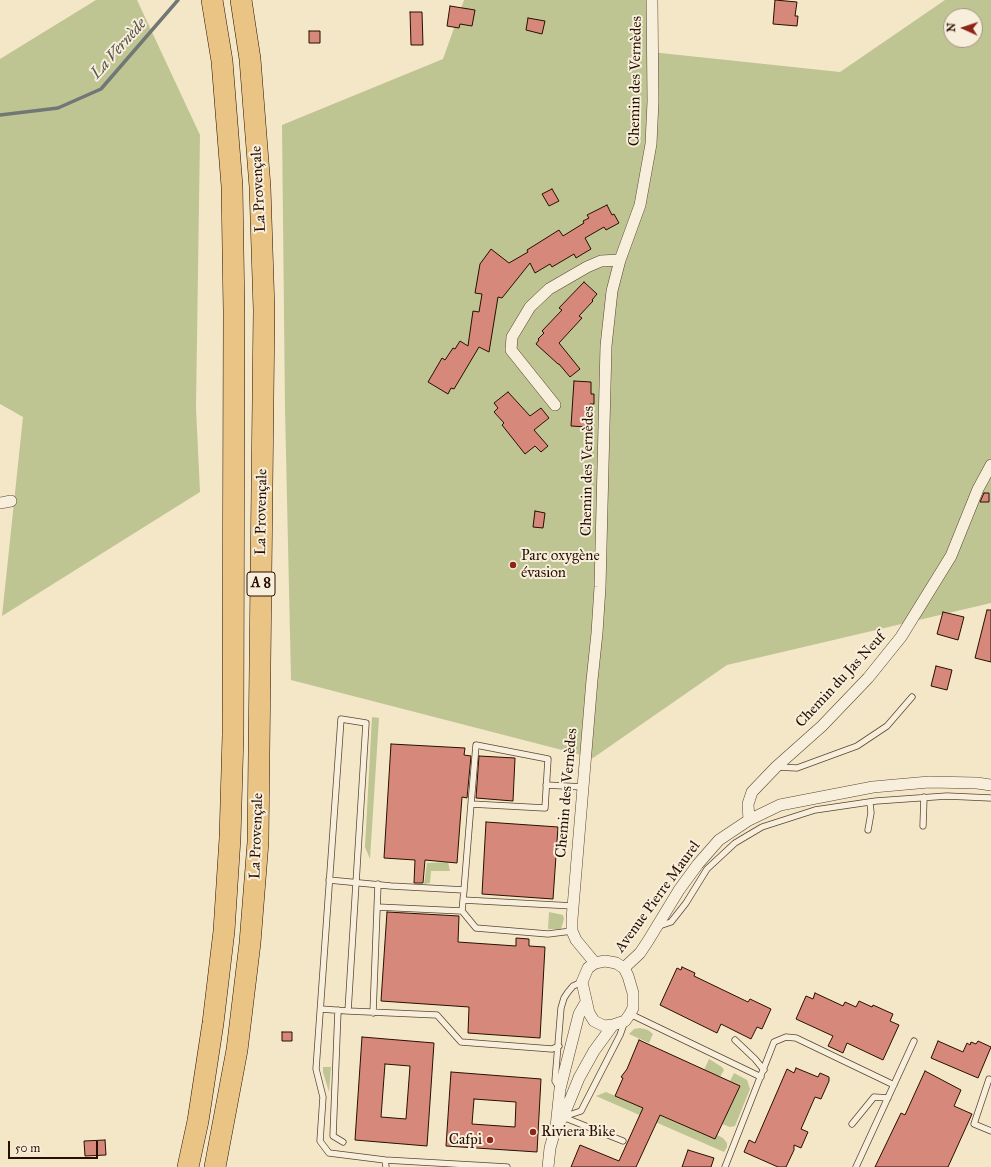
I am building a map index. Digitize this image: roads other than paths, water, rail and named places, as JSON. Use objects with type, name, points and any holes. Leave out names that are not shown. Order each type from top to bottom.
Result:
[{"type":"highway","name":"La Provençale","points":[[188,1167],[198,1121],[224,931],[230,838],[233,735],[234,312],[232,186],[222,61],[212,0]]},
{"type":"highway","name":"La Provençale","points":[[216,1167],[237,1050],[250,943],[258,842],[264,310],[260,187],[250,59],[241,0]]},
{"type":"street","name":"Chemin des Vernèdes","points":[[572,931],[599,602],[606,346],[612,291],[620,260],[640,205],[650,144],[653,101],[652,0]]},
{"type":"street","points":[[555,405],[511,350],[512,337],[530,307],[549,289],[587,267],[601,261],[620,260]]},
{"type":"street","name":"Chemin du Jas Neuf","points":[[749,820],[748,804],[752,792],[776,767],[827,721],[868,678],[901,637],[951,556],[978,489],[991,465]]},
{"type":"street","points":[[0,503],[11,501]]},
{"type":"street","name":"Avenue Pierre Maurel","points":[[624,968],[640,953],[679,890],[698,864],[719,840],[749,820],[780,805],[873,787],[929,782],[977,783],[991,785]]},
{"type":"street","points":[[572,931],[576,940],[595,963]]},
{"type":"street","points":[[605,961],[611,962],[624,968],[628,976],[632,993],[633,1008],[627,1018],[612,1025],[604,1026],[594,1021],[589,1013],[582,982],[588,968],[595,963],[605,961]]},
{"type":"street","points":[[548,1167],[550,1148],[556,1127],[560,1089],[580,1014],[586,1002]]},
{"type":"street","points":[[556,1127],[579,1078],[594,1051],[612,1025]]},
{"type":"lane","points":[[776,767],[797,768],[857,746],[887,726],[912,697]]},
{"type":"lane","points":[[348,1011],[366,723],[341,719],[316,1069],[323,1097],[320,1141],[329,1154],[385,1160],[507,1167]]},
{"type":"lane","points":[[471,804],[545,808],[548,759],[476,745],[471,804],[464,890],[462,911],[476,928],[548,934],[572,931]]},
{"type":"lane","points":[[546,785],[583,787]]},
{"type":"lane","points":[[657,927],[671,922],[686,903],[707,869],[735,843],[762,827],[815,810],[870,802],[947,796],[991,798]]},
{"type":"lane","points":[[923,826],[924,797]]},
{"type":"lane","points":[[868,830],[871,813],[870,802]]},
{"type":"lane","points":[[329,880],[464,890]]},
{"type":"lane","points":[[373,1013],[378,884]]},
{"type":"lane","points":[[463,900],[573,906]]},
{"type":"lane","points":[[377,907],[462,911]]},
{"type":"lane","points":[[560,1089],[555,1081],[564,998],[573,986],[582,982]]},
{"type":"lane","points":[[321,1009],[437,1016],[462,1042],[552,1048],[559,1046]]},
{"type":"lane","points":[[338,1010],[333,1136],[343,1142]]},
{"type":"lane","points":[[562,1117],[581,1111],[620,1035],[627,1018],[761,1077]]},
{"type":"lane","points":[[725,1167],[774,1042],[786,1036],[796,1038],[894,1085]]},
{"type":"lane","points":[[735,1040],[764,1070]]},
{"type":"lane","points":[[856,1167],[914,1041]]},
{"type":"lane","points":[[989,1079],[974,1124],[991,1131]]},
{"type":"lane","points":[[852,1124],[874,1097],[888,1098]]},
{"type":"lane","points":[[562,1117],[623,1141]]},
{"type":"lane","points":[[385,1160],[386,1167]]},
{"type":"waterway","name":"La Vernède","points":[[0,115],[58,108],[101,89],[178,0]]},
{"type":"place","name":"Parc oxygène évasion","points":[[513,565]]},
{"type":"place","name":"Riviera Bike","points":[[533,1132]]},
{"type":"place","name":"Cafpi","points":[[490,1140]]}]
